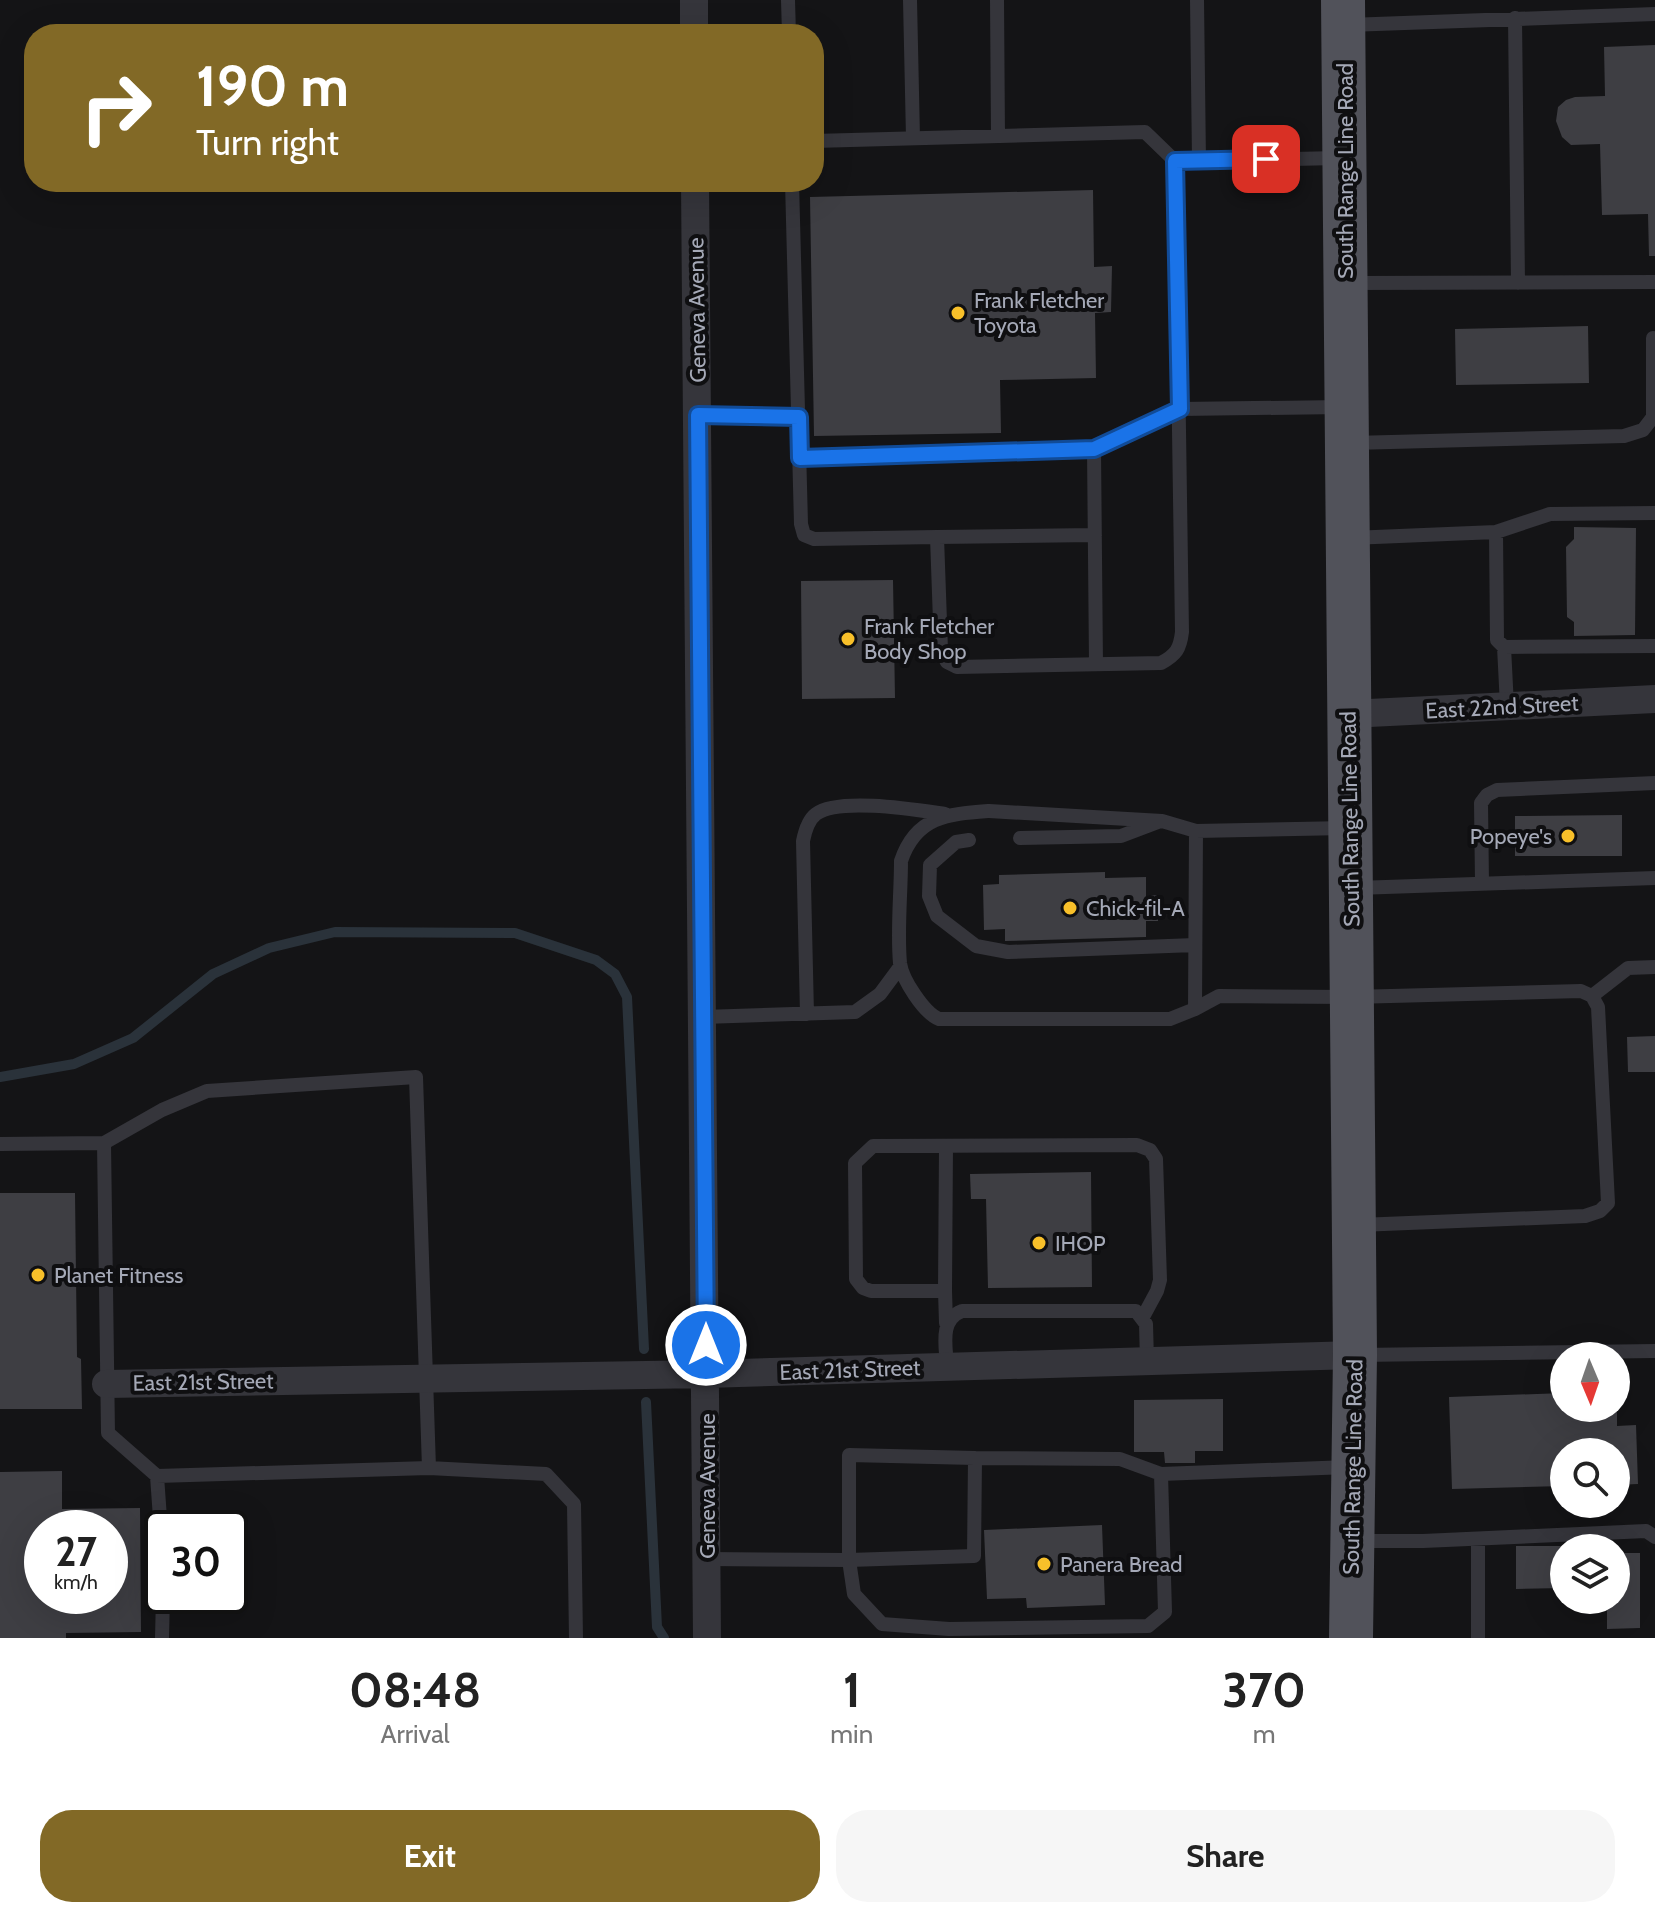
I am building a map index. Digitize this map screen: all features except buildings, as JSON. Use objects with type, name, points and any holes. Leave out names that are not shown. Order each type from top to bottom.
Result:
[{"type":"main road","name":"South Range Line Road","points":[[1343,13],[1355,1355],[1351,1638]]},
{"type":"street","points":[[694,0],[694,24]]},
{"type":"street","name":"Geneva Avenue","points":[[695,192],[707,1638]]},
{"type":"street","name":"East 22nd Street","points":[[1349,714],[1655,699]]},
{"type":"street","name":"East 21st Street","points":[[106,1384],[706,1374],[1355,1355]]},
{"type":"lane","points":[[788,0],[789,24]]},
{"type":"lane","points":[[910,0],[913,138]]},
{"type":"lane","points":[[997,0],[998,136]]},
{"type":"lane","points":[[1197,0],[1199,161]]},
{"type":"lane","points":[[1343,13],[1515,18],[1655,14]]},
{"type":"lane","points":[[1515,18],[1518,283]]},
{"type":"lane","points":[[824,141],[1145,132],[1175,161],[1344,158]]},
{"type":"lane","points":[[937,537],[941,650],[947,662],[957,667],[1161,663],[1180,648],[1180,409],[1175,161]]},
{"type":"lane","points":[[792,192],[801,524],[804,535],[814,539],[1095,535]]},
{"type":"lane","points":[[1345,283],[1655,282]]},
{"type":"lane","points":[[800,458],[1094,449],[1180,409],[1347,425],[1624,436],[1643,430],[1653,417],[1653,338]]},
{"type":"lane","points":[[698,415],[799,417]]},
{"type":"lane","points":[[1094,449],[1096,664]]},
{"type":"lane","points":[[1347,538],[1496,532],[1550,514],[1655,513]]},
{"type":"lane","points":[[1496,532],[1497,640],[1504,647],[1507,706]]},
{"type":"lane","points":[[1504,647],[1655,646]]},
{"type":"lane","points":[[1482,883],[1481,803],[1487,795],[1497,790],[1655,783]]},
{"type":"lane","points":[[807,1014],[803,841],[807,825],[828,807],[896,806],[945,814],[989,811],[1162,821],[1196,831],[1350,827]]},
{"type":"lane","points":[[945,814],[919,831],[906,845],[901,861],[900,967],[923,1008],[930,1016],[939,1019],[1170,1019],[1219,996],[1352,997],[1581,991],[1592,996],[1598,1007],[1608,1203],[1600,1211],[1585,1216],[1353,1225]]},
{"type":"lane","points":[[1020,838],[1121,836],[1162,821]]},
{"type":"lane","points":[[1195,1009],[1196,831]]},
{"type":"lane","points":[[969,840],[956,842],[930,865],[929,896],[937,916],[976,946],[1008,952],[1195,945]]},
{"type":"lane","points":[[1351,888],[1655,878]]},
{"type":"lane","points":[[703,1017],[855,1012],[880,994],[900,967]]},
{"type":"lane","points":[[1592,996],[1628,968],[1655,967]]},
{"type":"lane","points":[[0,1144],[104,1143],[162,1110],[207,1091],[416,1077],[429,1468]]},
{"type":"lane","points":[[104,1143],[108,1433],[157,1476],[429,1468],[546,1474],[574,1504],[576,1638]]},
{"type":"lane","points":[[945,1291],[871,1291],[863,1288],[856,1279],[855,1163],[873,1146],[1137,1145],[1150,1150],[1156,1159],[1160,1280],[1143,1317]]},
{"type":"lane","points":[[946,1146],[947,1367]]},
{"type":"lane","points":[[946,1323],[953,1314],[962,1311],[1136,1311],[1146,1324],[1147,1361]]},
{"type":"lane","points":[[1355,1355],[1655,1351]]},
{"type":"lane","points":[[1161,1474],[1165,1612],[1148,1626],[949,1629],[882,1624],[854,1594],[849,1560],[849,1455],[1120,1459],[1161,1474],[1352,1466]]},
{"type":"lane","points":[[707,1559],[849,1560],[974,1556],[975,1458]]},
{"type":"lane","points":[[157,1476],[159,1510]]},
{"type":"lane","points":[[1352,1541],[1646,1531],[1655,1537]]},
{"type":"lane","points":[[1478,1539],[1478,1638]]},
{"type":"lane","points":[[162,1638],[163,1614]]},
{"type":"waterway","points":[[0,1077],[74,1064],[133,1038],[213,974],[269,948],[335,932],[515,933],[596,960],[615,974],[627,997],[644,1349]]},
{"type":"waterway","points":[[646,1402],[657,1627],[664,1638]]},
{"type":"place","name":"Frank Fletcher Toyota","points":[[958,313]]},
{"type":"place","name":"Frank Fletcher Body Shop","points":[[848,639]]},
{"type":"place","name":"Popeye's","points":[[1568,836]]},
{"type":"place","name":"Chick-fil-A","points":[[1070,908]]},
{"type":"place","name":"IHOP","points":[[1039,1243]]},
{"type":"place","name":"Planet Fitness","points":[[38,1275]]},
{"type":"place","name":"Panera Bread","points":[[1044,1564]]},
{"type":"route","points":[[706,1345],[698,415],[799,417],[800,458],[1094,449],[1180,409],[1175,161],[1266,159]]}]
